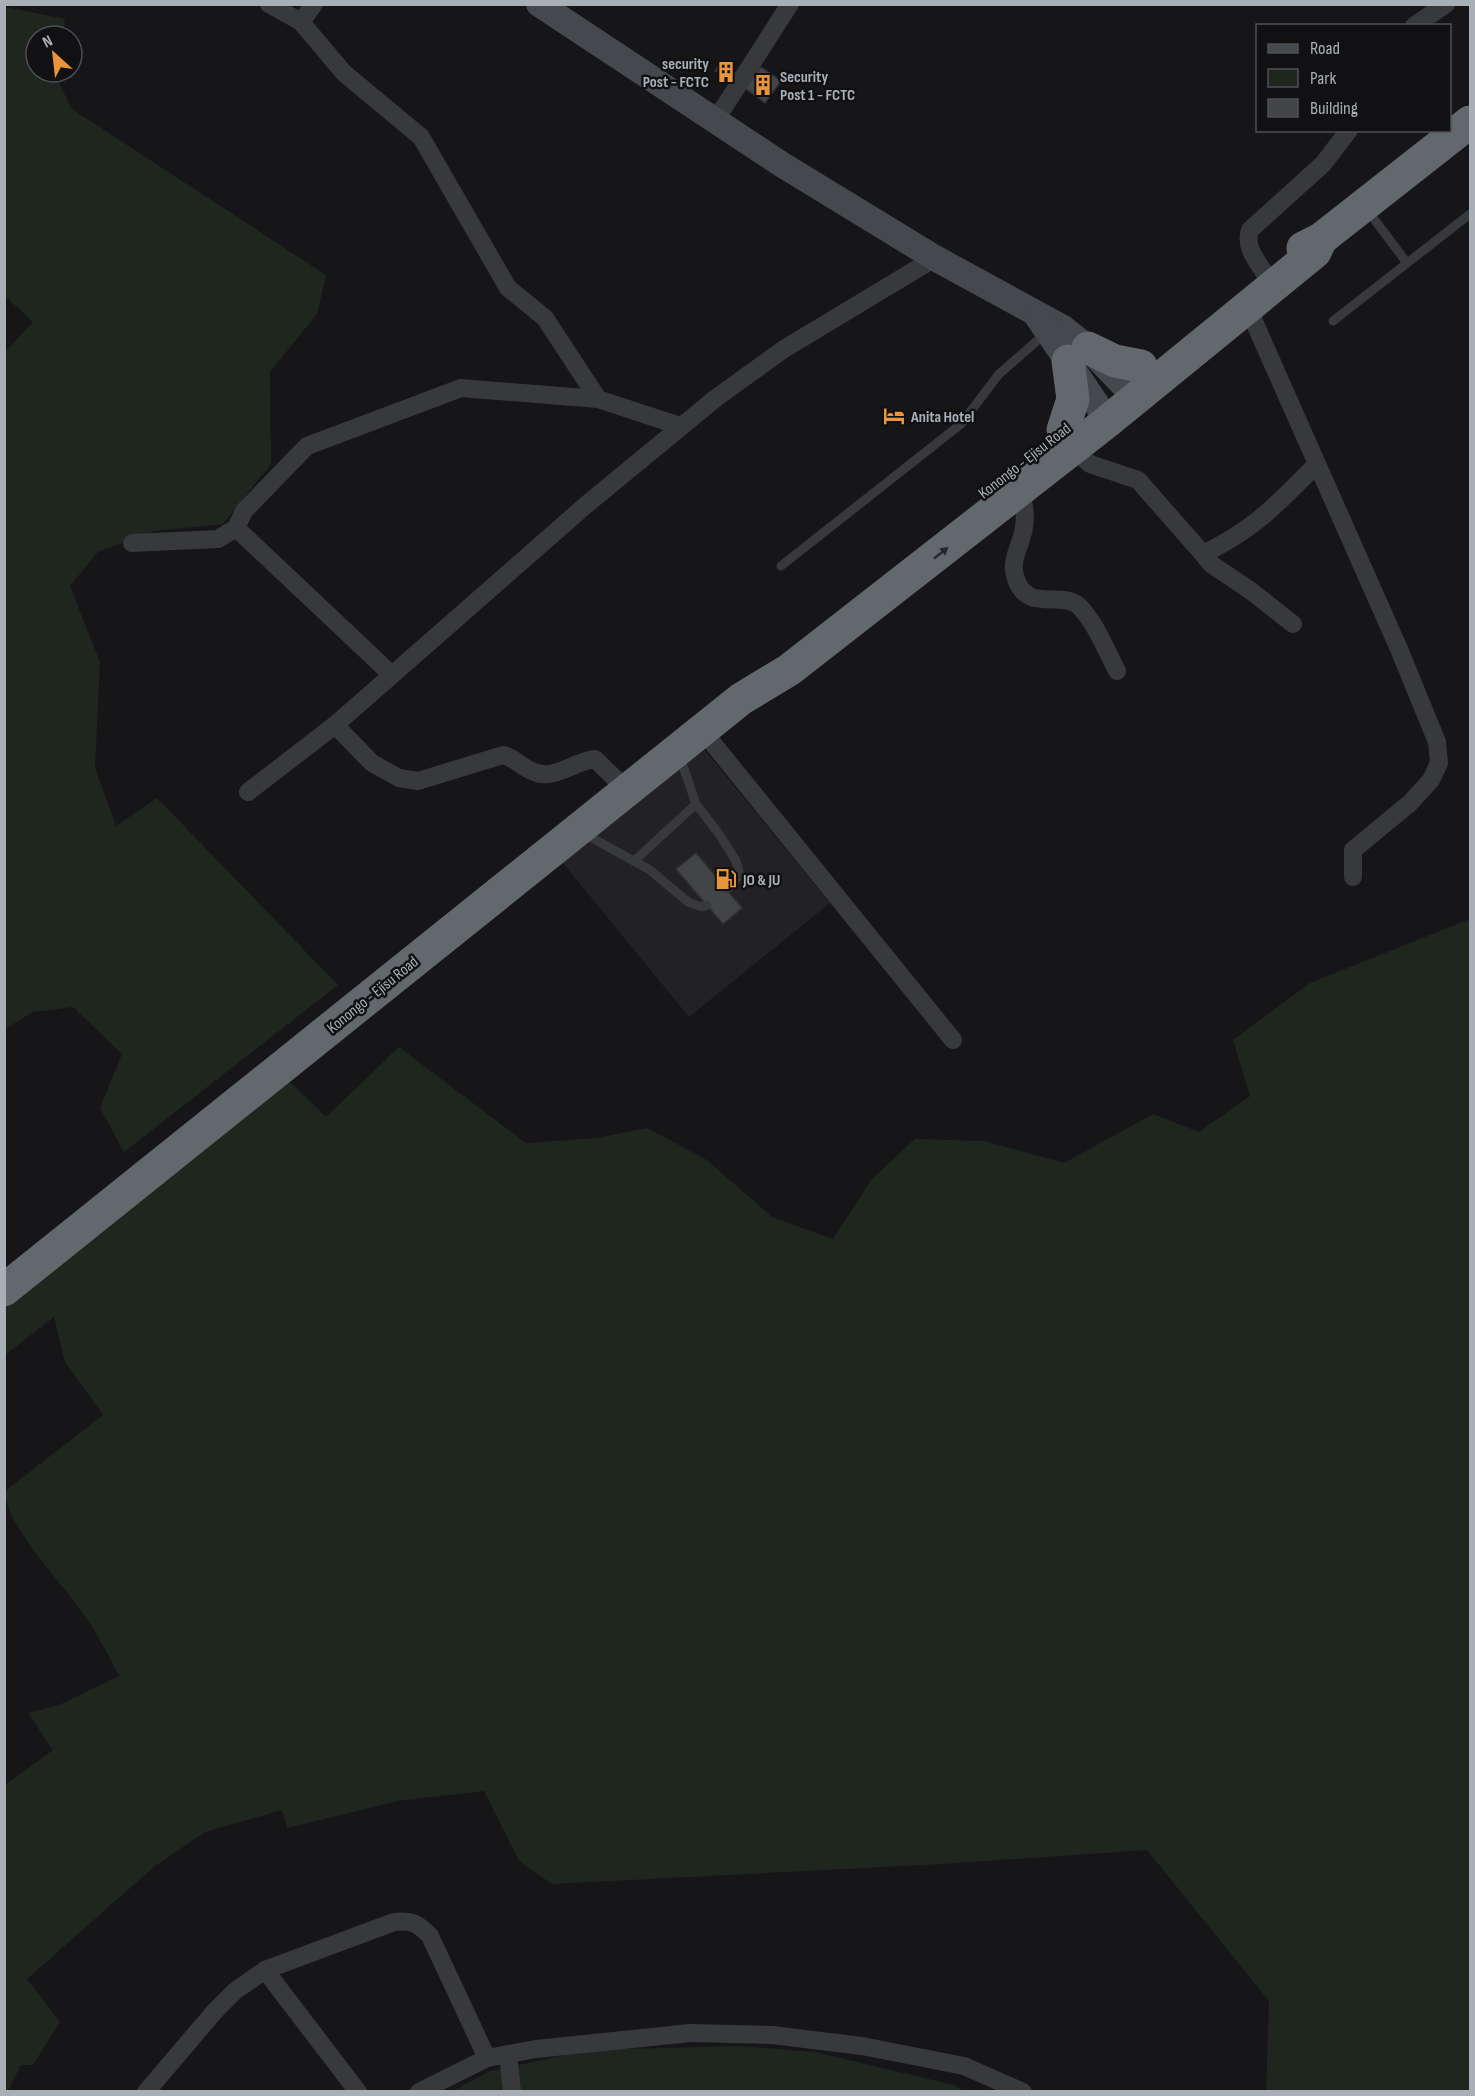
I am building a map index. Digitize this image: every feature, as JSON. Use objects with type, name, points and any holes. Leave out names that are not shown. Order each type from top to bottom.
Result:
[{"type":"highway","name":"Konongo - Ejisu Road","points":[[741,699],[776,657],[1068,439],[1102,412],[1133,382],[1266,275],[1305,246],[1321,239],[1470,122]]},
{"type":"highway","name":"Konongo - Ejisu Road","points":[[1133,382],[1248,308],[1315,252],[1321,239]]},
{"type":"highway","points":[[1068,439],[1078,354],[1115,360],[1133,382]]},
{"type":"highway","name":"Konongo - Ejisu Road","points":[[4,1290],[741,699],[789,670],[1020,491],[1068,439]]},
{"type":"street","points":[[269,4],[301,22],[344,73],[421,137],[508,288],[545,318],[598,399]]},
{"type":"street","points":[[301,22],[314,4]]},
{"type":"street","points":[[539,4],[715,121],[1041,325],[1063,328],[1078,354],[1102,412]]},
{"type":"street","points":[[715,121],[790,4]]},
{"type":"street","points":[[1417,24],[1446,4]]},
{"type":"street","points":[[1266,275],[1250,248],[1247,239],[1250,230],[1323,164],[1347,132]]},
{"type":"street","points":[[248,792],[335,725],[680,426],[784,349],[935,258]]},
{"type":"street","points":[[1248,308],[1399,648],[1437,742],[1438,763],[1431,780],[1410,803],[1353,850],[1353,877]]},
{"type":"street","points":[[132,543],[218,539],[236,528],[244,511],[307,446],[461,388],[598,399],[680,426]]},
{"type":"street","points":[[1068,439],[1090,464],[1138,480],[1211,564],[1251,591],[1293,624]]},
{"type":"street","points":[[1203,554],[1240,536],[1257,524],[1316,465]]},
{"type":"street","points":[[1020,491],[1024,525],[1013,562],[1015,576],[1021,588],[1031,597],[1042,601],[1067,601],[1079,607],[1117,670]]},
{"type":"street","points":[[236,528],[392,675]]},
{"type":"street","points":[[335,725],[372,763],[399,778],[418,781],[503,755],[532,772],[542,774],[554,773],[595,759],[627,790]]},
{"type":"street","points":[[690,740],[953,1040]]},
{"type":"street","points":[[146,2091],[214,2011],[235,1991],[265,1970],[394,1922],[413,1922],[430,1936],[487,2058]]},
{"type":"street","points":[[265,1970],[358,2091]]},
{"type":"street","points":[[419,2091],[487,2058],[690,2033],[772,2035],[862,2046],[964,2066],[1023,2091]]},
{"type":"street","points":[[508,2054],[512,2091]]},
{"type":"lane","points":[[1363,204],[1407,263]]},
{"type":"lane","points":[[1334,321],[1470,214]]},
{"type":"lane","points":[[782,566],[961,424],[999,374],[1041,325]]},
{"type":"lane","points":[[690,740],[696,804],[736,861],[740,875],[727,890]]},
{"type":"lane","points":[[634,861],[696,804]]},
{"type":"lane","points":[[578,830],[650,870],[688,902],[702,907],[707,905]]},
{"type":"shaded area","points":[[703,748],[830,903],[689,1017],[562,862]]},
{"type":"green space","points":[[5,7],[65,19],[64,24],[24,24],[24,84],[60,84],[72,109],[326,275],[317,314],[270,372],[271,464],[223,524],[156,531],[98,552],[70,586],[100,662],[95,768],[116,826],[157,798],[338,985],[124,1152],[100,1108],[122,1054],[73,1007],[33,1012],[5,1029],[4,353],[33,322],[5,296]]},
{"type":"green space","points":[[1470,919],[1470,2091],[1266,2091],[1269,2001],[1147,1850],[943,1864],[552,1884],[519,1861],[484,1791],[398,1801],[287,1828],[282,1810],[205,1832],[155,1866],[27,1979],[60,2022],[33,2065],[21,2065],[8,2091],[5,2091],[5,1785],[53,1750],[28,1713],[59,1705],[119,1676],[87,1619],[26,1539],[8,1505],[5,1491],[103,1415],[65,1362],[54,1317],[5,1355],[4,1309],[285,1077],[326,1117],[399,1047],[526,1143],[597,1138],[647,1128],[707,1160],[772,1217],[833,1239],[872,1179],[915,1139],[984,1141],[1064,1163],[1153,1114],[1199,1132],[1250,1096],[1233,1040],[1310,983]]},
{"type":"green space","points":[[738,2046],[815,2052],[954,2085],[964,2091],[451,2092],[490,2071],[589,2050]]},
{"type":"building","name":"security Post - FCTC","points":[[720,63],[736,73],[733,80],[715,71]]},
{"type":"building","name":"Security Post 1 - FCTC","points":[[761,67],[781,81],[765,103],[745,88]]},
{"type":"building","points":[[696,853],[742,908],[723,924],[676,869]]},
{"type":"place","name":"security Post - FCTC","points":[[726,72]]},
{"type":"place","name":"Security Post 1 - FCTC","points":[[763,85]]},
{"type":"place","name":"Anita Hotel","points":[[894,416]]},
{"type":"place","name":"JO & JU","points":[[726,879]]}]
